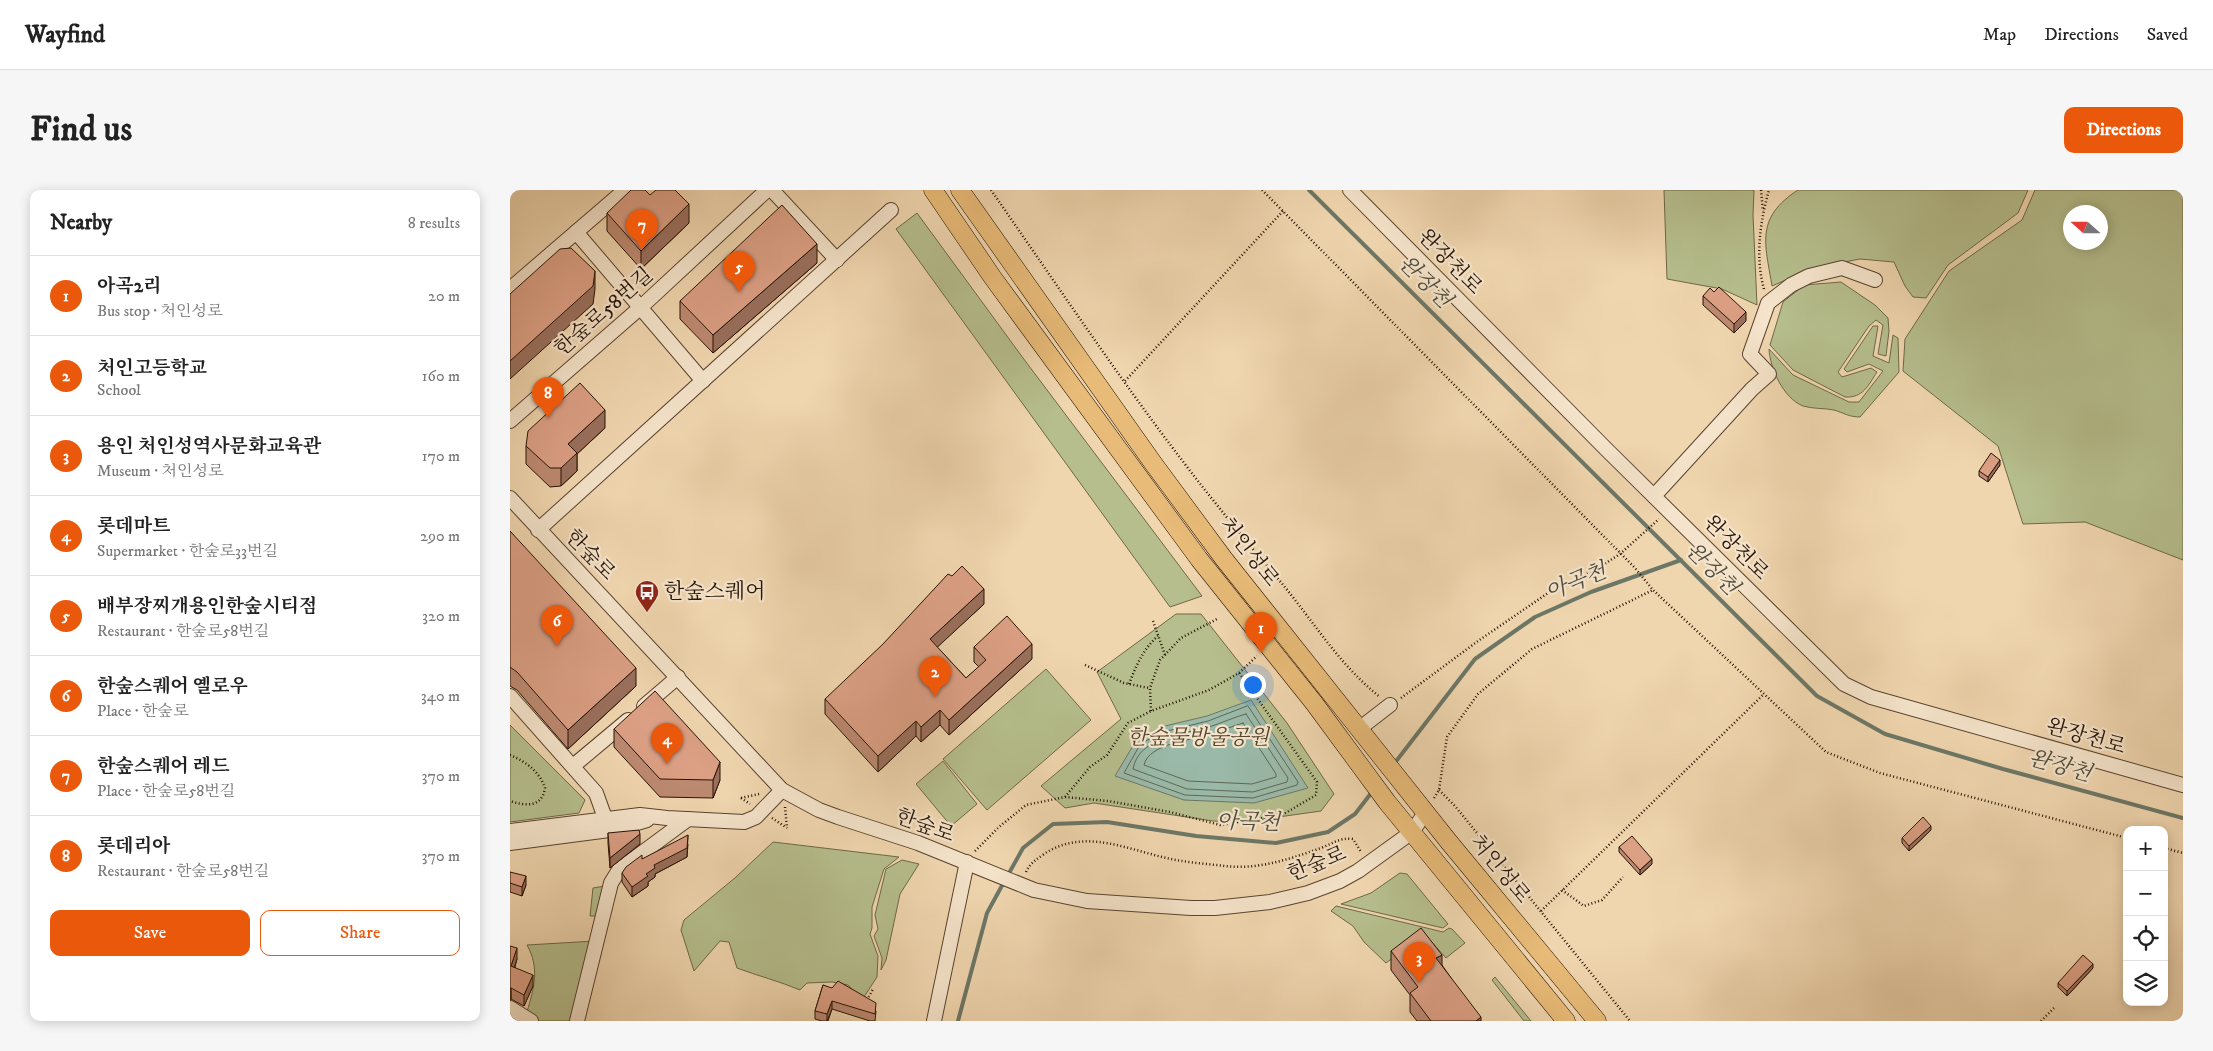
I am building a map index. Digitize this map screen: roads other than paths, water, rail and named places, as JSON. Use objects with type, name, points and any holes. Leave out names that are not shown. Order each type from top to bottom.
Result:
[{"type":"main road","name":"처인성로","points":[[932,190],[993,278],[1199,559],[1387,802],[1566,1021]]},
{"type":"main road","name":"처인성로","points":[[960,190],[1153,463],[1224,559],[1425,813],[1597,1021]]},
{"type":"street","points":[[510,289],[625,190]]},
{"type":"street","name":"한숲로58번길","points":[[510,421],[641,307],[767,190]]},
{"type":"street","points":[[772,190],[837,260]]},
{"type":"street","name":"완장천로","points":[[1350,190],[1606,450],[1844,684],[1871,697],[2183,785]]},
{"type":"street","points":[[538,530],[891,210]]},
{"type":"street","points":[[576,232],[703,381]]},
{"type":"street","points":[[1654,496],[1752,389],[1769,374],[1750,354],[1768,303],[1791,285],[1809,276],[1842,268],[1875,280]]},
{"type":"street","name":"한숲로","points":[[510,498],[782,790],[838,817],[899,836],[1019,884],[1054,895],[1096,902],[1215,908],[1270,902],[1308,893],[1340,881],[1368,864],[1412,832],[1425,813]]},
{"type":"street","points":[[573,766],[678,677]]},
{"type":"street","points":[[510,696],[599,798],[605,818]]},
{"type":"street","points":[[1364,736],[1390,705]]},
{"type":"street","points":[[510,831],[640,814],[658,818],[737,823],[750,821],[762,812],[782,790]]},
{"type":"street","points":[[510,843],[617,829],[658,818]]},
{"type":"street","points":[[577,1021],[611,883],[619,870],[688,819]]},
{"type":"street","points":[[934,1021],[966,862]]},
{"type":"street","points":[[514,1014],[530,1021]]},
{"type":"water","points":[[1251,700],[1308,788],[1254,803],[1184,800],[1115,776],[1137,739],[1165,726],[1207,716]]},
{"type":"waterway","name":"완장천","points":[[1309,190],[1817,696],[1885,734],[2003,769],[2183,818]]},
{"type":"waterway","name":"아곡천","points":[[1394,764],[1475,659],[1535,617],[1591,592],[1681,560]]},
{"type":"waterway","name":"아곡천","points":[[1008,875],[1023,848],[1053,824],[1107,822],[1196,836],[1276,843],[1328,832],[1355,814],[1372,792]]},
{"type":"waterway","name":"아곡천","points":[[958,1021],[987,913],[1004,882]]},
{"type":"place","name":"한숲스퀘어 레드","points":[[642,250]]},
{"type":"place","name":"배부장찌개용인한숲시티점","points":[[739,292]]},
{"type":"place","name":"롯데리아","points":[[548,418]]},
{"type":"place","name":"한숲스퀘어","points":[[647,613]]},
{"type":"place","name":"한숲스퀘어 옐로우","points":[[557,646]]},
{"type":"place","name":"아곡2리","points":[[1261,653]]},
{"type":"place","name":"처인고등학교","points":[[935,697]]},
{"type":"place","name":"롯데마트","points":[[667,764]]},
{"type":"place","name":"용인 처인성역사문화교육관","points":[[1419,983]]},
{"type":"park label","name":"한숲물방울공원","points":[[1198,738]]}]
